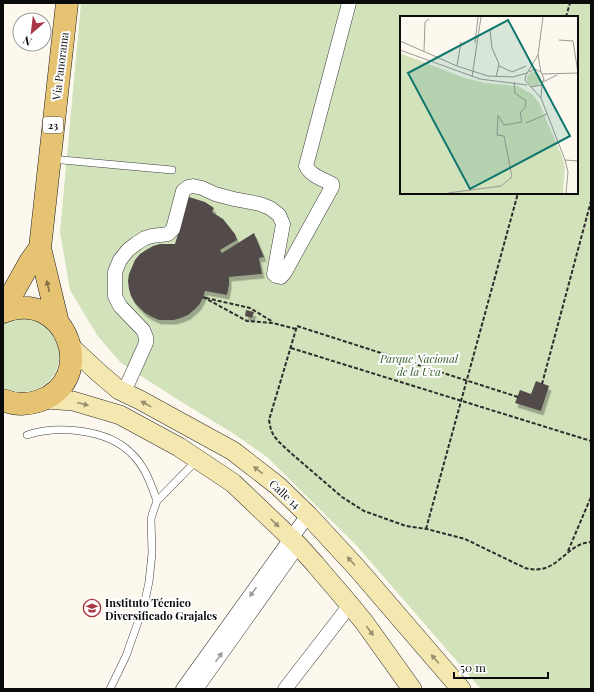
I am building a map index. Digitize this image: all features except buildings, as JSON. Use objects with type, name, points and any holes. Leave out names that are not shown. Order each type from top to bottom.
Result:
[{"type":"main road","name":"Vía Panorama","points":[[58,323],[40,248],[68,3]]},
{"type":"main road","name":"Vía Panorama","points":[[3,311],[30,262],[40,248]]},
{"type":"main road","points":[[3,311],[16,308],[32,308],[46,314],[58,323],[65,334],[70,346],[71,355],[68,372],[59,388],[52,394],[3,416]]},
{"type":"main road","name":"Calle 14","points":[[70,346],[119,390],[233,451],[278,486],[312,519],[356,567],[461,689]]},
{"type":"main road","points":[[3,400],[15,404],[38,401],[73,401],[120,415],[179,447],[233,483],[295,542],[350,605],[412,689]]},
{"type":"street","points":[[124,392],[146,343],[146,337],[143,330],[120,306],[115,296],[115,272],[120,260],[128,250],[137,243],[145,238],[168,234],[173,230],[183,191],[188,187],[193,186],[202,188],[215,194],[260,204],[270,208],[279,215],[283,224],[274,274],[281,277],[285,272],[332,187],[332,184],[311,173],[306,166],[349,3]]},
{"type":"street","points":[[182,689],[202,671],[312,519]]},
{"type":"street","points":[[285,689],[350,605]]},
{"type":"street","points":[[196,689],[202,671]]},
{"type":"lane","points":[[50,159],[172,170]]},
{"type":"lane","points":[[27,435],[45,431],[70,430],[88,432],[109,439],[123,446],[132,453],[150,480],[157,501]]},
{"type":"lane","points":[[110,689],[126,656],[144,605],[150,582],[152,553],[151,519],[157,501],[198,460]]},
{"type":"path","points":[[566,16],[570,3]]},
{"type":"path","points":[[426,529],[518,194]]},
{"type":"path","points":[[542,384],[591,201]]},
{"type":"path","points":[[273,322],[247,321],[203,297],[250,308],[273,322],[296,329]]},
{"type":"path","points":[[518,397],[297,326],[269,420],[271,430],[279,442],[327,484],[352,504],[364,511],[406,526],[426,529],[465,539],[525,568],[534,570],[551,566],[577,546],[586,542],[591,542]]},
{"type":"path","points":[[291,348],[591,441]]},
{"type":"path","points":[[568,552],[591,497]]},
{"type":"green space","name":"Parque Nacional de la Uva","points":[[81,3],[591,3],[591,689],[481,689],[356,545],[267,457],[231,432],[121,363],[97,335],[70,290],[60,232]]},
{"type":"green space","points":[[26,318],[40,322],[49,330],[59,348],[59,361],[56,372],[49,381],[40,388],[28,392],[16,392],[3,387],[3,323],[9,320]]},
{"type":"place","name":"Instituto Técnico Diversificado Grajales","points":[[92,608]]}]
